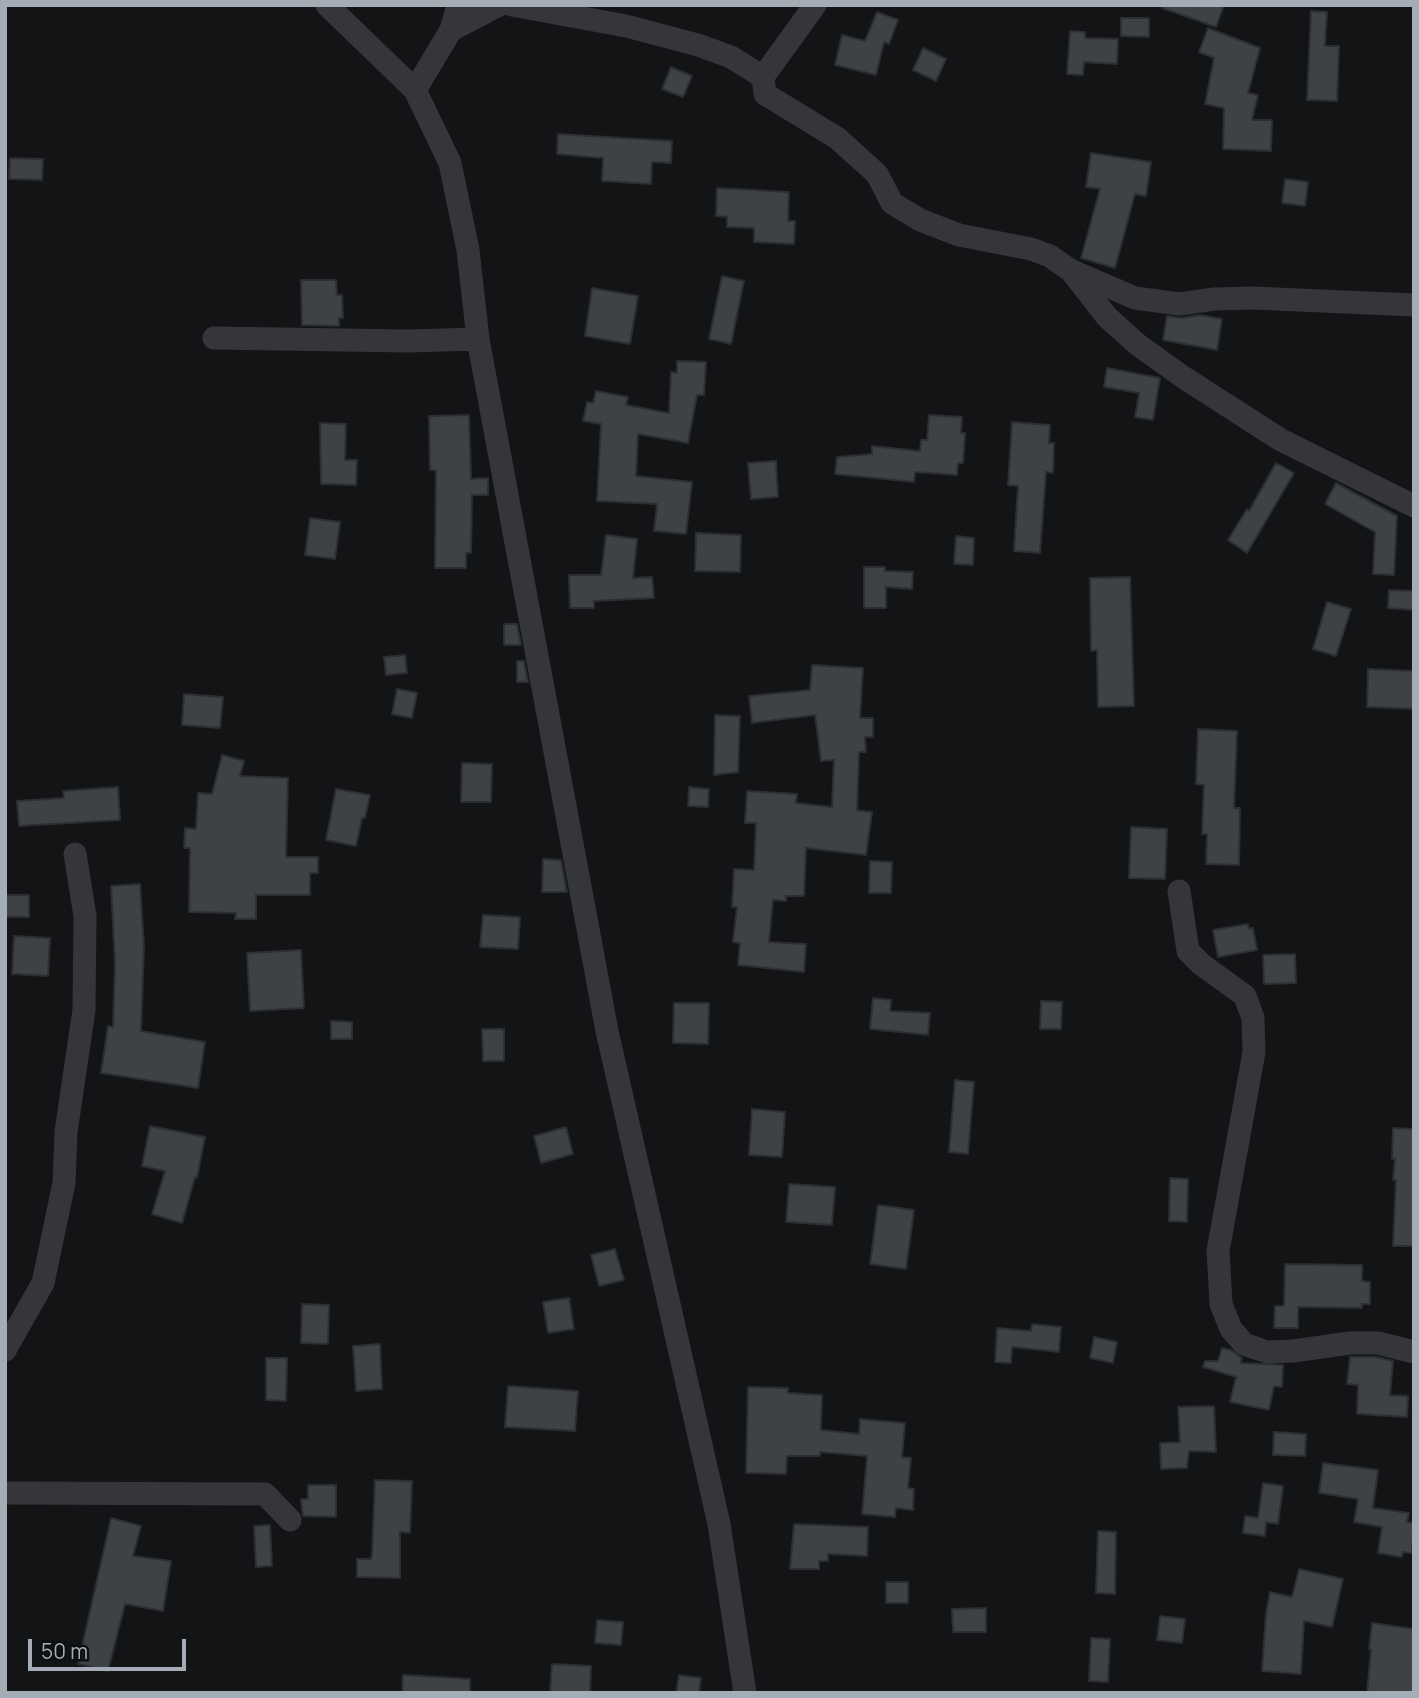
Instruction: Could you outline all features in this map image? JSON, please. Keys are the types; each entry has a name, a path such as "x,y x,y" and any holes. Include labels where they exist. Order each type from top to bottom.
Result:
{"street":[{"path":"327,5 415,90 450,163 468,250 478,339 607,1031 719,1524 745,1693"},
{"path":"415,90 451,30 458,5"},
{"path":"451,30 499,5"},
{"path":"512,5 626,26 698,44 731,57 763,77"},
{"path":"815,5 763,77 765,94 837,138 877,174 892,203 920,220 959,235 1031,249 1050,256 1070,270 1135,298 1180,304 1213,299 1253,298 1414,304"},
{"path":"1070,270 1107,317 1183,377 1281,440 1414,506"},
{"path":"214,338 408,341 478,339"},
{"path":"5,1350 43,1283 64,1183 66,1132 84,1010 85,915 75,854"},
{"path":"1179,891 1188,951 1201,964 1245,996 1254,1018 1254,1052 1217,1251 1221,1304 1231,1329 1244,1343 1267,1352 1350,1343 1378,1343 1414,1352"},
{"path":"5,1493 265,1494 290,1520"}],"building":[{"path":"1162,5 1224,5 1216,27 1162,8"},
{"path":"1311,11 1327,12 1325,46 1339,46 1337,101 1307,100"},
{"path":"877,12 898,20 889,44 884,42 876,75 835,65 842,35 865,41"},
{"path":"1121,18 1149,18 1149,37 1121,36"},
{"path":"1208,28 1260,48 1248,93 1258,95 1252,120 1272,120 1271,151 1223,149 1224,108 1205,104 1214,58 1199,52"},
{"path":"1070,31 1085,32 1085,38 1118,39 1117,64 1084,62 1083,75 1067,74"},
{"path":"923,48 946,59 936,81 913,70"},
{"path":"671,67 692,76 683,97 662,89"},
{"path":"558,134 672,141 671,163 652,162 651,184 602,181 603,158 557,154"},
{"path":"1091,153 1151,162 1146,196 1135,194 1115,268 1081,258 1100,189 1086,187"},
{"path":"10,158 43,159 42,180 9,179"},
{"path":"1285,179 1308,182 1305,206 1282,203"},
{"path":"717,188 789,192 788,221 795,221 794,244 754,242 754,228 727,227 727,217 716,216"},
{"path":"722,276 744,281 731,344 709,339"},
{"path":"301,280 336,280 337,295 342,295 343,318 339,318 339,326 302,325"},
{"path":"592,288 638,296 630,344 585,336"},
{"path":"1200,315 1222,319 1217,350 1163,340 1167,316 1182,318"},
{"path":"677,361 706,362 704,395 697,395 688,443 638,434 636,476 692,482 686,534 654,531 657,504 597,501 601,424 583,421 587,402 593,403 596,391 628,397 626,405 669,413 671,372 677,373"},
{"path":"1107,368 1160,378 1153,420 1135,417 1139,393 1104,387"},
{"path":"469,415 471,479 488,478 488,495 472,495 471,553 466,553 466,568 435,568 436,470 430,470 429,416"},
{"path":"929,415 962,417 961,433 965,433 963,463 958,463 957,475 915,472 914,482 835,474 837,457 872,454 872,446 920,451 921,440 927,440"},
{"path":"1012,422 1050,425 1049,443 1054,443 1053,473 1046,472 1040,553 1014,551 1018,486 1008,485"},
{"path":"320,423 346,424 345,460 357,460 356,485 321,484"},
{"path":"776,461 778,497 751,499 748,463"},
{"path":"1276,463 1294,473 1247,553 1228,540 1247,509 1249,511"},
{"path":"1336,483 1397,516 1394,575 1373,574 1375,532 1325,504"},
{"path":"310,518 340,522 335,559 305,555"},
{"path":"696,533 741,535 740,572 695,571"},
{"path":"606,535 637,539 633,578 652,577 654,598 594,601 594,608 570,608 569,575 601,575"},
{"path":"956,536 974,538 973,565 954,564"},
{"path":"864,567 885,567 885,571 913,572 912,589 886,587 886,608 864,608"},
{"path":"1130,577 1134,706 1098,707 1097,650 1091,651 1090,578"},
{"path":"1389,590 1414,591 1414,610 1388,608"},
{"path":"1327,602 1351,609 1336,656 1313,649"},
{"path":"504,624 517,624 521,645 504,645"},
{"path":"405,655 407,673 386,675 384,657"},
{"path":"517,661 524,661 528,682 517,682"},
{"path":"812,665 863,668 860,718 873,718 873,737 865,737 866,752 859,752 857,810 872,812 866,855 806,848 804,896 786,896 786,901 773,900 769,942 806,944 804,972 738,965 740,943 733,942 737,907 732,907 734,869 754,870 756,823 745,823 747,791 797,794 796,803 832,807 834,760 821,761 815,715 752,723 749,696 810,690"},
{"path":"1368,669 1414,671 1414,709 1367,707"},
{"path":"397,689 417,693 412,718 392,714"},
{"path":"184,694 223,697 220,728 182,725"},
{"path":"715,715 740,716 738,772 714,775"},
{"path":"1198,729 1237,731 1234,808 1240,808 1239,865 1206,864 1207,834 1202,834 1204,785 1196,784"},
{"path":"222,755 244,761 240,776 288,778 286,857 318,857 318,873 310,873 310,895 256,895 256,919 235,919 236,913 189,912 190,848 184,848 185,828 196,829 198,793 212,794"},
{"path":"462,763 492,764 491,802 461,802"},
{"path":"118,787 120,820 19,826 17,801 64,798 63,791"},
{"path":"689,787 709,789 708,807 688,806"},
{"path":"336,789 370,795 356,846 326,840"},
{"path":"1131,827 1167,829 1165,879 1129,878"},
{"path":"543,859 561,860 567,892 542,892"},
{"path":"870,861 892,862 891,893 869,893"},
{"path":"140,884 144,946 141,1031 205,1042 198,1088 101,1073 108,1026 113,1027 115,963 111,886"},
{"path":"5,895 29,895 29,917 5,917"},
{"path":"483,915 520,917 518,949 480,947"},
{"path":"1248,924 1249,929 1253,928 1257,950 1218,957 1213,930"},
{"path":"14,936 50,938 48,976 12,974"},
{"path":"301,950 304,1008 250,1011 247,953"},
{"path":"1295,954 1296,983 1264,984 1263,955"},
{"path":"873,998 891,1000 890,1011 930,1013 928,1035 870,1029"},
{"path":"1041,1001 1062,1002 1061,1029 1040,1029"},
{"path":"674,1003 709,1003 708,1044 673,1043"},
{"path":"331,1021 352,1022 352,1039 331,1039"},
{"path":"482,1029 504,1029 504,1061 483,1061"},
{"path":"955,1080 974,1082 968,1154 949,1152"},
{"path":"752,1109 785,1112 782,1157 749,1155"},
{"path":"150,1126 205,1137 197,1178 195,1177 182,1223 152,1214 165,1171 142,1166"},
{"path":"566,1127 573,1154 541,1163 534,1136"},
{"path":"1393,1128 1414,1129 1414,1246 1393,1246 1396,1180 1393,1180"},
{"path":"1170,1178 1188,1179 1187,1222 1169,1221"},
{"path":"789,1184 835,1187 832,1225 786,1222"},
{"path":"878,1205 914,1210 906,1269 870,1264"},
{"path":"615,1249 624,1280 599,1286 591,1255"},
{"path":"1285,1264 1362,1265 1362,1281 1370,1282 1370,1304 1362,1304 1362,1308 1298,1307 1298,1328 1274,1328 1275,1306 1284,1306"},
{"path":"569,1298 574,1329 548,1333 543,1302"},
{"path":"302,1304 329,1305 328,1344 301,1343"},
{"path":"1032,1324 1061,1327 1059,1352 1012,1347 1011,1363 995,1362 997,1328 1031,1331"},
{"path":"1094,1337 1117,1342 1113,1363 1090,1358"},
{"path":"380,1344 382,1389 356,1391 353,1346"},
{"path":"1222,1348 1231,1350 1242,1358 1241,1363 1283,1365 1282,1387 1274,1386 1269,1410 1230,1402 1236,1377 1203,1367 1205,1361 1218,1361"},
{"path":"1350,1357 1376,1357 1393,1361 1390,1395 1408,1396 1407,1417 1357,1414 1358,1385 1347,1384"},
{"path":"266,1358 287,1358 286,1401 266,1400"},
{"path":"508,1386 578,1391 575,1431 505,1427"},
{"path":"748,1387 788,1388 788,1393 822,1395 821,1430 859,1434 860,1419 905,1423 902,1457 911,1458 908,1488 914,1489 913,1510 896,1508 895,1517 862,1514 867,1456 820,1452 820,1456 787,1456 786,1474 746,1473"},
{"path":"1214,1406 1216,1452 1189,1451 1187,1468 1161,1469 1160,1443 1180,1442 1178,1407"},
{"path":"1274,1432 1306,1434 1305,1456 1273,1455"},
{"path":"1323,1463 1378,1470 1373,1508 1409,1513 1407,1522 1414,1523 1412,1553 1403,1552 1402,1557 1378,1553 1382,1527 1354,1522 1358,1499 1319,1493"},
{"path":"375,1480 412,1481 410,1533 400,1532 400,1578 357,1577 357,1559 371,1559 372,1555"},
{"path":"1263,1483 1283,1486 1278,1524 1266,1522 1265,1536 1243,1533 1245,1516 1258,1518"},
{"path":"308,1485 336,1485 336,1517 303,1516 301,1499 308,1499"},
{"path":"111,1518 141,1526 133,1556 171,1561 163,1611 125,1604 108,1671 78,1664"},
{"path":"794,1524 868,1527 867,1556 828,1554 828,1561 819,1561 819,1569 790,1569"},
{"path":"270,1525 272,1566 256,1567 254,1526"},
{"path":"1098,1531 1116,1532 1115,1594 1096,1593"},
{"path":"1299,1569 1343,1579 1332,1627 1304,1621 1301,1674 1262,1671 1270,1592 1292,1597"},
{"path":"886,1582 908,1582 908,1603 886,1603"},
{"path":"986,1608 986,1632 953,1632 952,1609"},
{"path":"1160,1616 1185,1619 1182,1643 1157,1640"},
{"path":"597,1620 623,1622 621,1645 595,1643"},
{"path":"1372,1623 1414,1629 1414,1693 1367,1693"},
{"path":"1091,1638 1110,1639 1108,1682 1089,1681"},
{"path":"552,1664 591,1666 590,1693 550,1693"},
{"path":"403,1675 470,1679 470,1693 402,1693"},
{"path":"679,1675 701,1678 699,1693 676,1693"}]}
